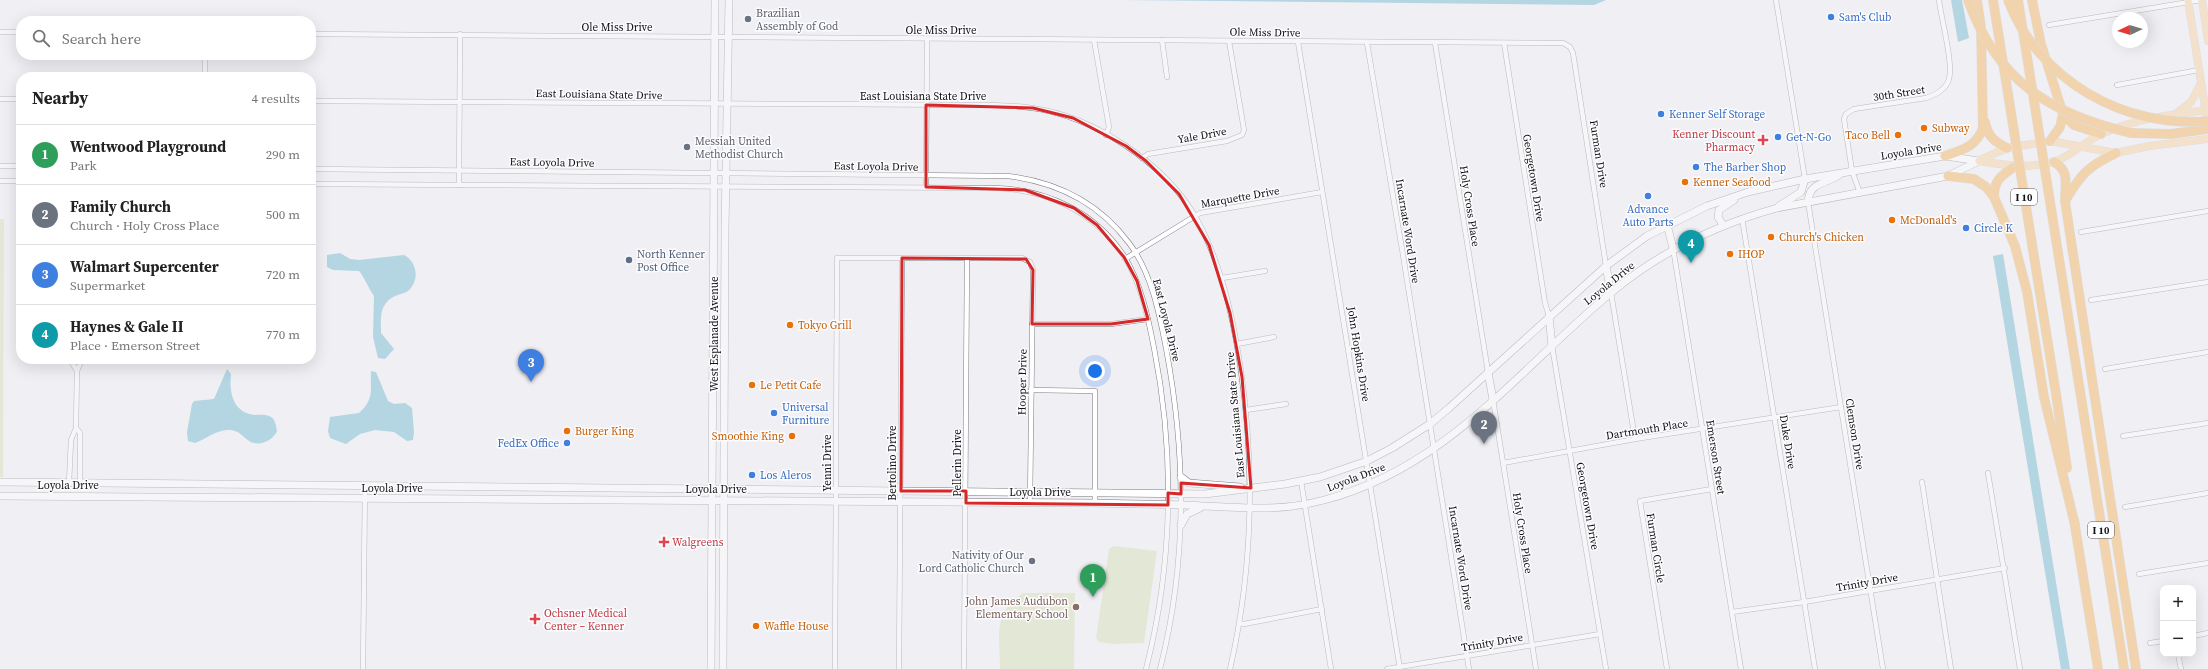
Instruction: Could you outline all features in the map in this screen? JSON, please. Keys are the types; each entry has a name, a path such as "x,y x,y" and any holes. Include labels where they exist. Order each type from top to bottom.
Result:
{"highway":[{"path":"1968,0 1991,47 2013,75 2028,89 2066,113 2094,125 2131,133 2171,134 2208,128"},
{"path":"1977,0 1981,27 1984,119 1986,130 1994,142 2007,148"},
{"name":"I 10","path":"1993,0 2098,669"},
{"path":"2008,0 2017,19 2035,47 2061,74 2079,88 2117,108 2150,119 2192,123 2208,121"},
{"name":"I 10","path":"2018,0 2124,669"},
{"path":"2032,0 2041,44 2063,114 2074,125 2101,134"},
{"path":"2050,141 2060,127 2063,114"},
{"path":"1945,156 1968,148 1974,144 1980,134 1984,119"},
{"path":"2065,200 2085,171 2095,163 2116,153"},
{"path":"2054,162 2066,172 2065,200 2136,669"},
{"path":"1994,197 1994,188 1998,178 2014,167"},
{"path":"1948,176 1980,182 1994,197 2015,246 2027,292 2042,390 2075,525"}],"main road":[{"name":"West Esplanade Avenue","path":"711,669 712,291 715,0"},
{"name":"West Esplanade Avenue","path":"723,669 723,489 728,0"},
{"path":"2201,0 2208,41"},
{"path":"2188,1 2201,83 2207,110 2208,128"},
{"path":"2176,113 2191,102 2201,83"},
{"name":"Loyola Drive","path":"0,482 1217,494 1250,488 1301,482 1341,471 1367,461 1392,448 1430,424 1606,266 1667,225 1707,206 1748,192 1805,178 1945,156 2014,167 2054,162 2101,134 2124,126 2176,113 2207,110"},
{"name":"Loyola Drive","path":"0,496 1095,503 1207,506 1250,510 1306,505 1371,485 1416,462 1434,450 1493,400 1611,293 1673,248 1723,225 1777,208 1948,176 2007,148 2050,141 2116,153 2149,146 2208,139"},
{"path":"1808,202 1809,195 1815,185 1834,179 1843,173"},
{"path":"1777,208 1801,192 1805,178"},
{"path":"1723,225 1718,218 1719,210 1723,206 1748,192"},
{"path":"1667,225 1673,248"},
{"path":"713,230 725,229"},
{"path":"1606,266 1611,293"},
{"path":"712,291 725,291"},
{"path":"1549,316 1552,346"},
{"path":"712,349 725,349"},
{"path":"1488,372 1493,400"},
{"path":"712,407 724,406"},
{"path":"1181,477 1189,483 1221,484 1250,488"},
{"path":"28,482 28,496"},
{"path":"135,484 135,497"},
{"path":"173,484 173,497"},
{"path":"275,485 275,498"},
{"path":"466,486 466,500"},
{"path":"748,489 748,500"},
{"path":"1181,525 1190,511 1207,506"}],"street":[{"path":"1776,0 1805,178"},
{"name":"30th Street","path":"1860,193 1852,171 1844,119 1848,111 1926,98 1941,91 1948,82 1950,72 1939,0"},
{"path":"2049,25 2201,0"},
{"path":"0,32 16,32"},
{"name":"Ole Miss Drive","path":"316,34 715,36 1367,43 1563,43 1570,46"},
{"path":"459,185 460,34"},
{"path":"926,187 927,39"},
{"path":"1094,40 1109,127 1106,134"},
{"path":"1162,40 1167,77"},
{"name":"Yale Drive","path":"1142,158 1148,154 1227,141 1242,134 1244,130 1229,41"},
{"name":"John Hopkins Drive","path":"1298,42 1400,668"},
{"name":"Incarnate Word Drive","path":"1367,43 1469,669"},
{"name":"Holy Cross Place","path":"1435,43 1488,372"},
{"name":"Georgetown Drive","path":"1504,43 1549,316"},
{"name":"Furman Drive","path":"1570,46 1573,53 1606,266"},
{"path":"205,60 205,72"},
{"path":"2116,85 2199,70"},
{"path":"0,99 16,99"},
{"name":"East Louisiana State Drive","path":"316,101 460,101 726,105 994,105 1033,108 1073,118 1106,134 1142,158 1179,194 1194,216 1209,246 1222,278 1237,344 1246,410 1250,488 1247,565 1239,623 1230,669"},
{"path":"0,166 16,166"},
{"name":"East Loyola Drive","path":"316,169 1008,176 1052,185 1095,208 1119,230 1136,252 1148,278 1164,338 1176,412 1181,477 1181,525 1173,602 1160,669"},
{"path":"0,181 16,181"},
{"name":"East Loyola Drive","path":"316,184 1013,188 1048,196 1074,208 1097,225 1125,259 1137,281 1148,319 1165,415 1168,505 1163,577 1156,626 1146,669"},
{"name":"Marquette Drive","path":"1125,259 1200,213 1322,192"},
{"name":"Clemson Drive","path":"1808,202 1884,669"},
{"path":"2080,232 2208,211"},
{"name":"Duke Drive","path":"1742,218 1815,669"},
{"name":"Emerson Street","path":"1673,248 1741,669"},
{"name":"Yenni Drive","path":"835,669 837,258 902,258"},
{"path":"902,258 968,258"},
{"name":"Bertolino Drive","path":"899,669 902,258"},
{"name":"Hooper Drive","path":"968,258 1022,258 1030,262 1033,270 1030,390 1030,503"},
{"name":"Pellerin Drive","path":"964,669 968,258"},
{"path":"1222,278 1264,271"},
{"path":"2091,300 2208,282"},
{"path":"1611,293 1635,439"},
{"path":"1032,324 1111,324 1148,319"},
{"path":"1237,344 1274,337"},
{"name":"Georgetown Drive","path":"1552,346 1606,669"},
{"path":"2105,369 2208,352"},
{"path":"73,364 77,371"},
{"path":"70,483 71,440 76,428 77,371 80,364"},
{"path":"1030,390 1095,391 1095,503"},
{"name":"Holy Cross Place","path":"1493,400 1536,669"},
{"path":"1246,410 1286,404"},
{"name":"Dartmouth Place","path":"1503,462 1635,439 1841,407"},
{"path":"2123,436 2208,422"},
{"path":"76,428 80,433 80,483"},
{"path":"1988,473 2005,568 2020,669"},
{"path":"1301,482 1306,505 1331,669"},
{"path":"1922,482 1952,669"},
{"path":"363,669 365,485"},
{"name":"Furman Circle","path":"1667,669 1640,501 1712,489"},
{"path":"2125,507 2208,493"},
{"path":"2140,574 2208,563"},
{"name":"Trinity Drive","path":"1732,612 1804,602 2005,568"},
{"path":"1239,623 1244,624 1322,610"},
{"name":"Trinity Drive","path":"1387,669 1600,634"},
{"path":"2196,636 2208,634"},
{"path":"2150,643 2160,641"},
{"path":"2178,657 2180,669"}],"highlighted area":[{"path":"926,105 1033,108 1073,118 1126,146 1146,161 1179,194 1209,245 1230,313 1242,377 1251,488 1181,483 1181,494 1168,493 1168,505 966,503 966,491 901,491 902,258 1026,259 1033,270 1032,324 1111,324 1148,319 1137,281 1124,257 1097,225 1074,208 1025,190 926,187"}],"green space":[{"path":"0,219 4,219 3,477 0,477"},
{"path":"1113,546 1157,551 1144,643 1113,644 1099,642 1096,638 1109,549"},
{"path":"1023,593 1075,593 1074,669 1000,669 999,636 1002,617 1006,609 1013,601"}],"water":[{"path":"1124,0 1606,0 1594,5"},
{"path":"1951,0 1962,0 1969,38 1958,42"},
{"path":"340,253 350,259 359,260 404,255 414,265 416,275 413,285 404,293 390,299 382,311 381,333 394,349 385,359 378,358 373,337 374,296 359,271 333,270 327,267 327,255"},
{"path":"2003,254 2070,669 2061,669 1993,256"},
{"path":"227,369 231,374 232,395 237,406 248,413 255,415 267,415 273,419 277,431 276,434 268,441 261,443 250,442 236,431 227,430 214,433 195,443 188,441 187,432 192,404 194,401 214,399"},
{"path":"371,371 376,372 388,401 394,404 405,403 412,408 414,432 413,440 407,441 394,432 375,430 360,434 346,444 330,438 328,431 330,417 359,413 364,408 371,394"}],"place":[{"name":"Sam's Club","path":"1831,17"},
{"name":"Brazilian Assembly of God","path":"748,19"},
{"name":"Kenner Self Storage","path":"1661,114"},
{"name":"Subway","path":"1924,128"},
{"name":"Taco Bell","path":"1898,135"},
{"name":"Get-N-Go","path":"1778,137"},
{"name":"Kenner Discount Pharmacy","path":"1763,140"},
{"name":"Messiah United Methodist Church","path":"687,147"},
{"name":"The Barber Shop","path":"1696,167"},
{"name":"Kenner Seafood","path":"1685,182"},
{"name":"Advance Auto Parts","path":"1648,196"},
{"name":"McDonald's","path":"1892,220"},
{"name":"Circle K","path":"1966,228"},
{"name":"Church's Chicken","path":"1771,237"},
{"name":"IHOP","path":"1730,254"},
{"name":"North Kenner Post Office","path":"629,260"},
{"name":"Haynes & Gale II","path":"1691,263"},
{"name":"Tokyo Grill","path":"790,325"},
{"name":"Walmart Supercenter","path":"531,382"},
{"name":"Le Petit Cafe","path":"752,385"},
{"name":"Universal Furniture","path":"774,413"},
{"name":"Burger King","path":"567,431"},
{"name":"Smoothie King","path":"792,436"},
{"name":"FedEx Office","path":"567,443"},
{"name":"Family Church","path":"1484,444"},
{"name":"Los Aleros","path":"752,475"},
{"name":"Walgreens","path":"664,542"},
{"name":"Nativity of Our Lord Catholic Church","path":"1032,561"},
{"name":"Wentwood Playground","path":"1093,597"},
{"name":"John James Audubon Elementary School","path":"1076,607"},
{"name":"Ochsner Medical Center – Kenner","path":"535,619"},
{"name":"Waffle House","path":"756,626"}]}
